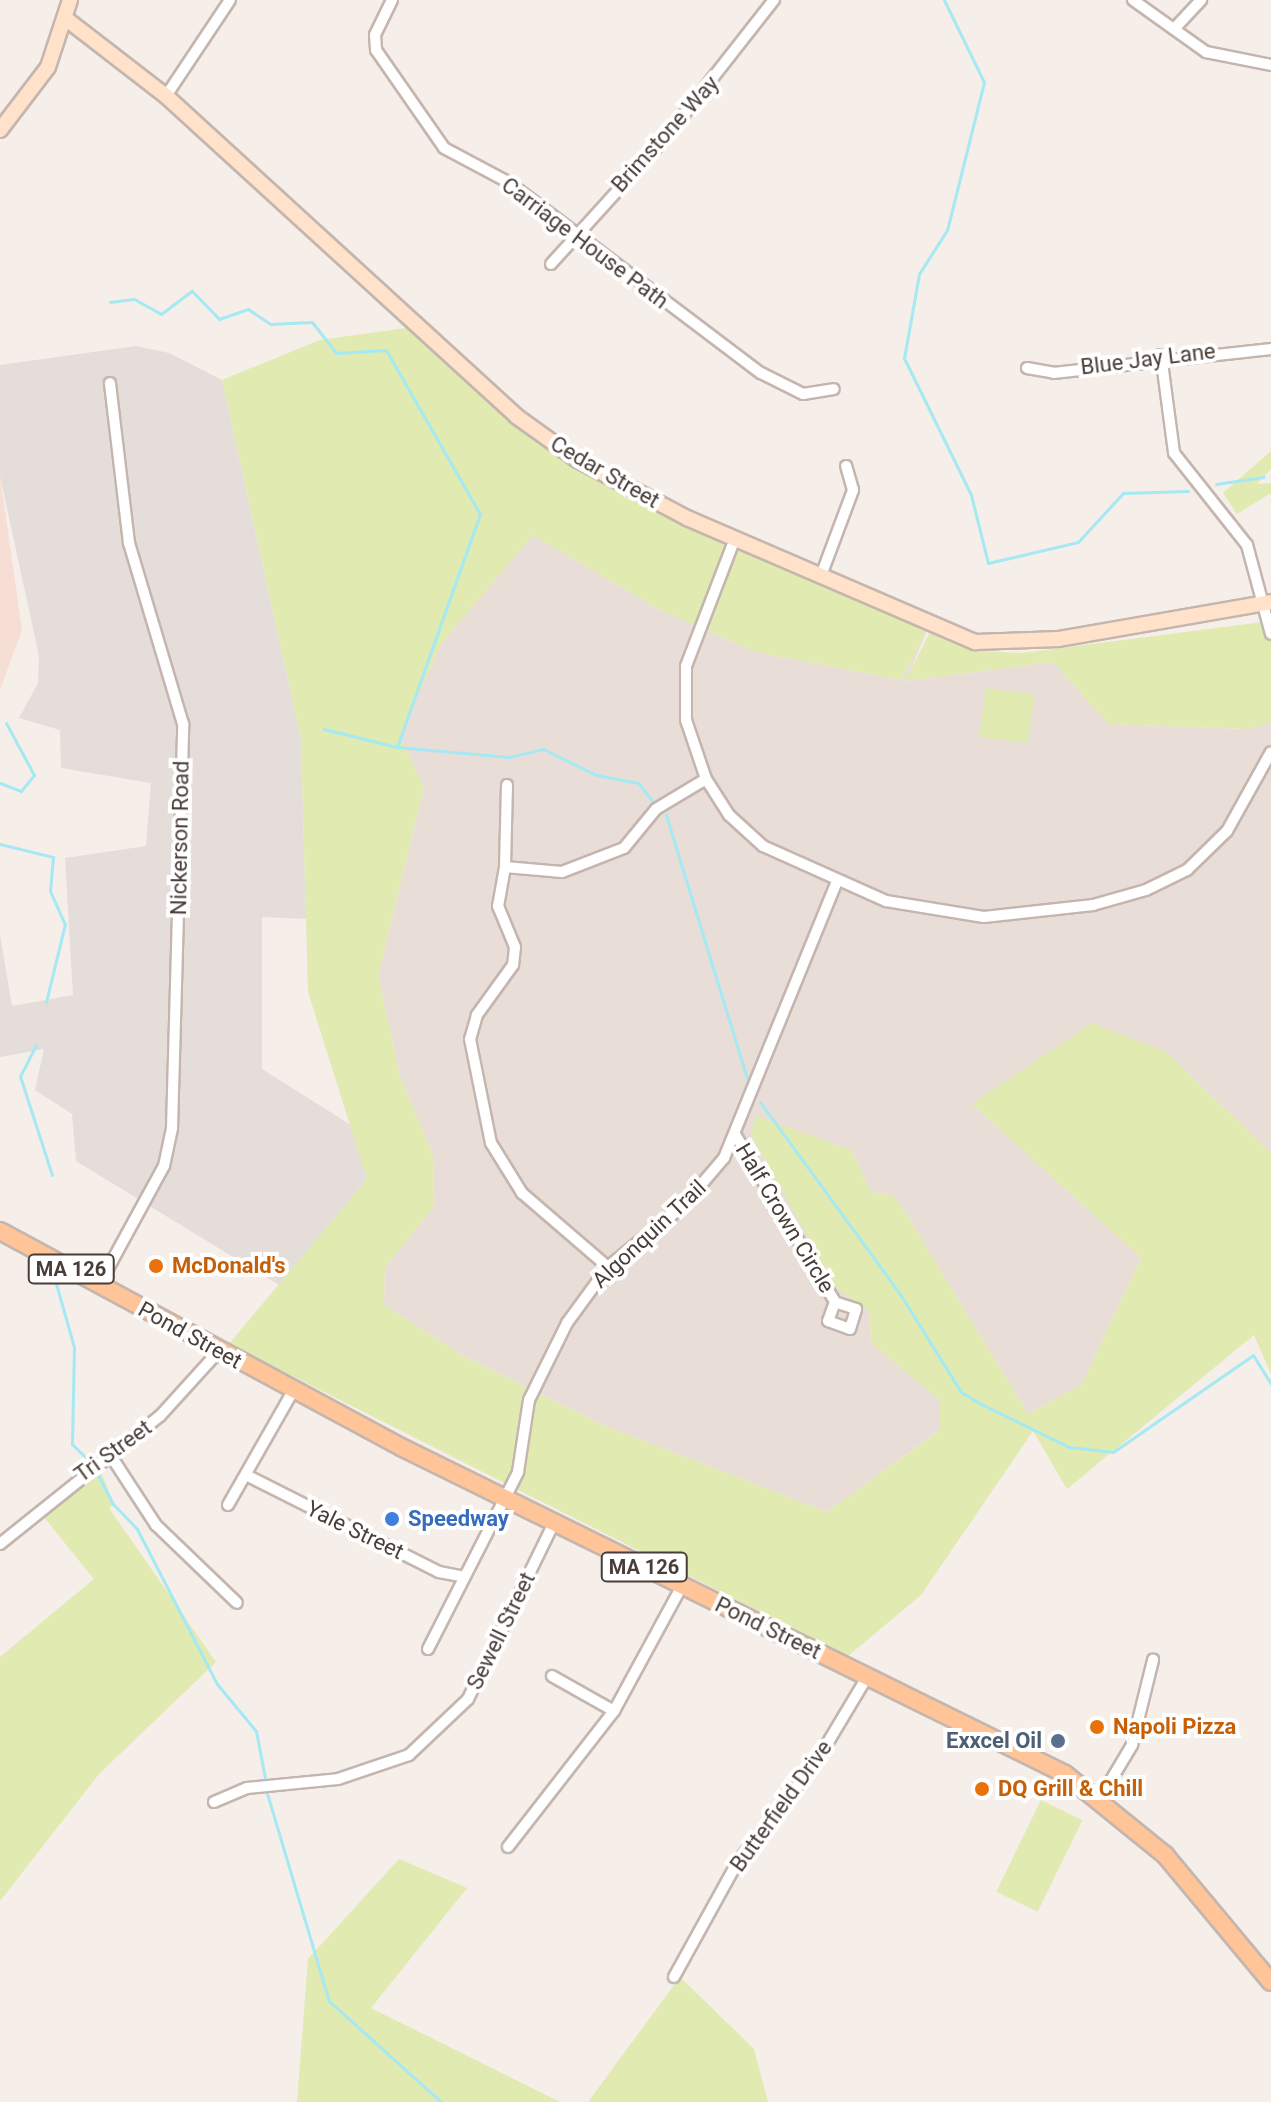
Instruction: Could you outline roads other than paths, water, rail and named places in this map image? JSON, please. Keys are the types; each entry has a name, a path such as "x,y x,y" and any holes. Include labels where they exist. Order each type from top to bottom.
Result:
{"main road":[{"name":"Pond Street","path":"0,1231 293,1391 1101,1797 1165,1855 1271,1982"}],"street":[{"path":"0,130 37,86 70,0"},
{"path":"166,96 230,0"},
{"name":"Carriage House Path","path":"392,0 375,35 387,75 444,148 508,182 574,237 761,373 803,394 834,389"},
{"name":"Brimstone Way","path":"551,264 668,135 774,0"},
{"path":"1133,0 1206,52 1271,65"},
{"path":"1174,29 1201,0"},
{"name":"Cedar Street","path":"65,18 166,96 516,416 576,459 734,541 822,573 988,643 1059,639 1268,602"},
{"name":"Blue Jay Lane","path":"1027,368 1054,373 1161,355 1271,349"},
{"path":"1161,355 1174,453 1247,545 1268,602 1271,634"},
{"name":"Nickerson Road","path":"99,1285 164,1166 172,1128 183,724 129,543 110,383"},
{"path":"822,573 853,490 846,466"},
{"path":"734,541 686,666 686,720 706,779 729,815 763,846 837,881 952,917 1110,902 1170,880 1212,848 1241,814 1271,752"},
{"path":"505,867 562,872 608,858 656,809 706,779"},
{"path":"507,785 505,867 498,906 515,947 513,965 477,1015 470,1039 491,1143 522,1193 608,1267"},
{"name":"Algonquin Trail","path":"428,1649 506,1499 523,1454 529,1400 567,1323 608,1267 702,1188 735,1134 837,881"},
{"name":"Half Crown Circle","path":"735,1134 835,1302"},
{"name":"Tri Street","path":"0,1544 92,1465 183,1396 219,1351"},
{"path":"228,1505 293,1391"},
{"path":"109,1453 156,1525 237,1603"},
{"name":"Yale Street","path":"246,1475 439,1572 465,1577"},
{"name":"Sewell Street","path":"214,1802 247,1788 338,1779 409,1755 478,1681 554,1523"},
{"path":"508,1847 614,1711 682,1586"},
{"path":"1101,1797 1132,1745 1153,1660"},
{"path":"552,1676 614,1711"},
{"name":"Butterfield Drive","path":"674,1977 743,1855 815,1764 867,1677"}],"waterway":[{"path":"944,0 984,82 947,230 919,274 904,358 971,495 988,563 1078,542 1123,493 1188,491"},
{"path":"110,302 134,299 161,314 192,291 219,319 248,309 270,324 312,322 336,353 386,350 480,514 397,747"},
{"path":"1216,484 1263,477"},
{"path":"0,783 21,791 34,775 6,723"},
{"path":"324,729 397,747 509,757 543,749 596,775 638,783 652,800"},
{"path":"666,815 747,1079"},
{"path":"0,844 53,857 50,891 65,924 46,1002"},
{"path":"36,1045 20,1076 52,1175"},
{"path":"760,1102 900,1294 961,1392 983,1405 1069,1447 1113,1452 1253,1355 1271,1384"},
{"path":"55,1280 74,1347 72,1444 92,1464"},
{"path":"96,1471 113,1504 137,1529 217,1684 256,1731 265,1778"},
{"path":"266,1790 329,2001 441,2102"}],"place":[{"name":"McDonald's","path":"156,1266"},
{"name":"Speedway","path":"392,1519"},
{"name":"Napoli Pizza","path":"1097,1727"},
{"name":"Exxcel Oil","path":"1058,1741"},
{"name":"DQ Grill & Chill","path":"982,1789"}]}
